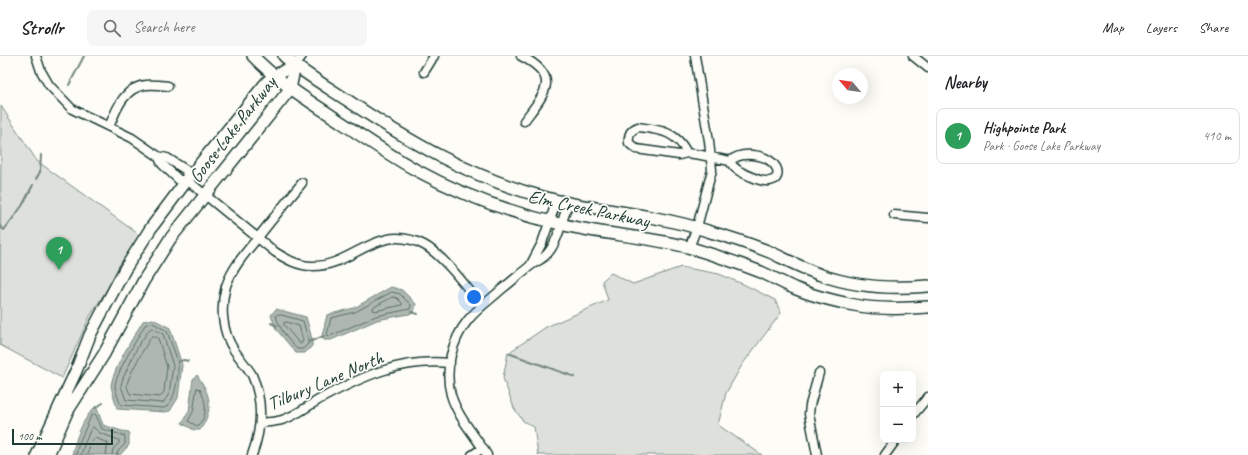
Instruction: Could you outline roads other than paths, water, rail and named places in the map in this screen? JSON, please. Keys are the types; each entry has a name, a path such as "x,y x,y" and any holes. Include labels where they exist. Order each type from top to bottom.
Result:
{"street":[{"path":"36,56 41,71 49,85 77,112 132,138 158,156 162,164 179,180 187,180 257,238 287,260 298,264 311,266 336,263 367,245 379,241 391,238 414,241 424,245 438,255 482,306"},
{"name":"Elm Creek Parkway","path":"252,56 290,89 386,152 416,170 485,201 555,223 690,248 728,260 763,273 796,289 831,300 880,308 905,309 928,307"},
{"name":"Elm Creek Parkway","path":"284,56 298,60 381,122 442,158 476,174 508,186 562,202 648,216 697,227 732,238 822,275 852,283 879,286 928,286"},
{"path":"424,72 434,56"},
{"path":"521,56 540,67 544,73 546,82 544,94 524,121"},
{"path":"690,248 712,170 712,157 695,56"},
{"path":"913,56 928,68"},
{"name":"Goose Lake Parkway","path":"37,455 76,371 90,335 125,269 151,228 187,180 266,83 298,60"},
{"name":"Goose Lake Parkway","path":"48,455 67,412 104,354 144,280 170,239 290,89 298,60"},
{"path":"108,127 125,95 131,90 146,85 168,86"},
{"path":"687,153 683,144 672,135 656,129 638,127 630,132 630,143 636,149 679,155 687,153 730,161 745,154 770,159 778,171 777,177 772,182 765,182 741,172 732,166 730,161"},
{"path":"252,455 259,432 260,401 251,374 228,340 223,314 226,286 234,268 302,183"},
{"path":"472,455 485,452 465,423 451,395 449,379 453,347 468,320 482,306 531,265 542,242 555,223 562,202"},
{"path":"894,215 928,218"},
{"name":"Tilbury Lane North","path":"260,423 283,420 356,380 379,371 416,362 450,363"},
{"path":"817,455 809,414 819,373"},
{"path":"916,411 928,397"},
{"path":"885,455 894,443"}],"water":[{"path":"391,287 402,290 416,304 414,313 377,320 331,340 324,340 322,336 327,315 354,308"},
{"path":"276,309 306,317 312,339 312,346 305,353 296,353 276,329 271,315"},
{"path":"153,319 170,328 182,365 178,398 170,411 165,412 117,409 111,385 116,370 143,321"},
{"path":"197,375 208,396 209,409 200,430 194,430 182,423 189,411 193,379"},
{"path":"96,406 103,425 129,432 129,445 120,455 72,455 81,428 87,416"}],"waterway":[{"path":"69,85 84,56"},
{"path":"36,179 40,172 41,155"},
{"path":"0,226 4,230 22,206 33,185"},
{"path":"411,312 418,314"},
{"path":"271,323 277,326"},
{"path":"309,342 324,336"},
{"path":"508,353 575,377"},
{"path":"180,361 188,361"},
{"path":"95,408 103,403"}],"place":[{"name":"Highpointe Park","path":"59,270"}]}
